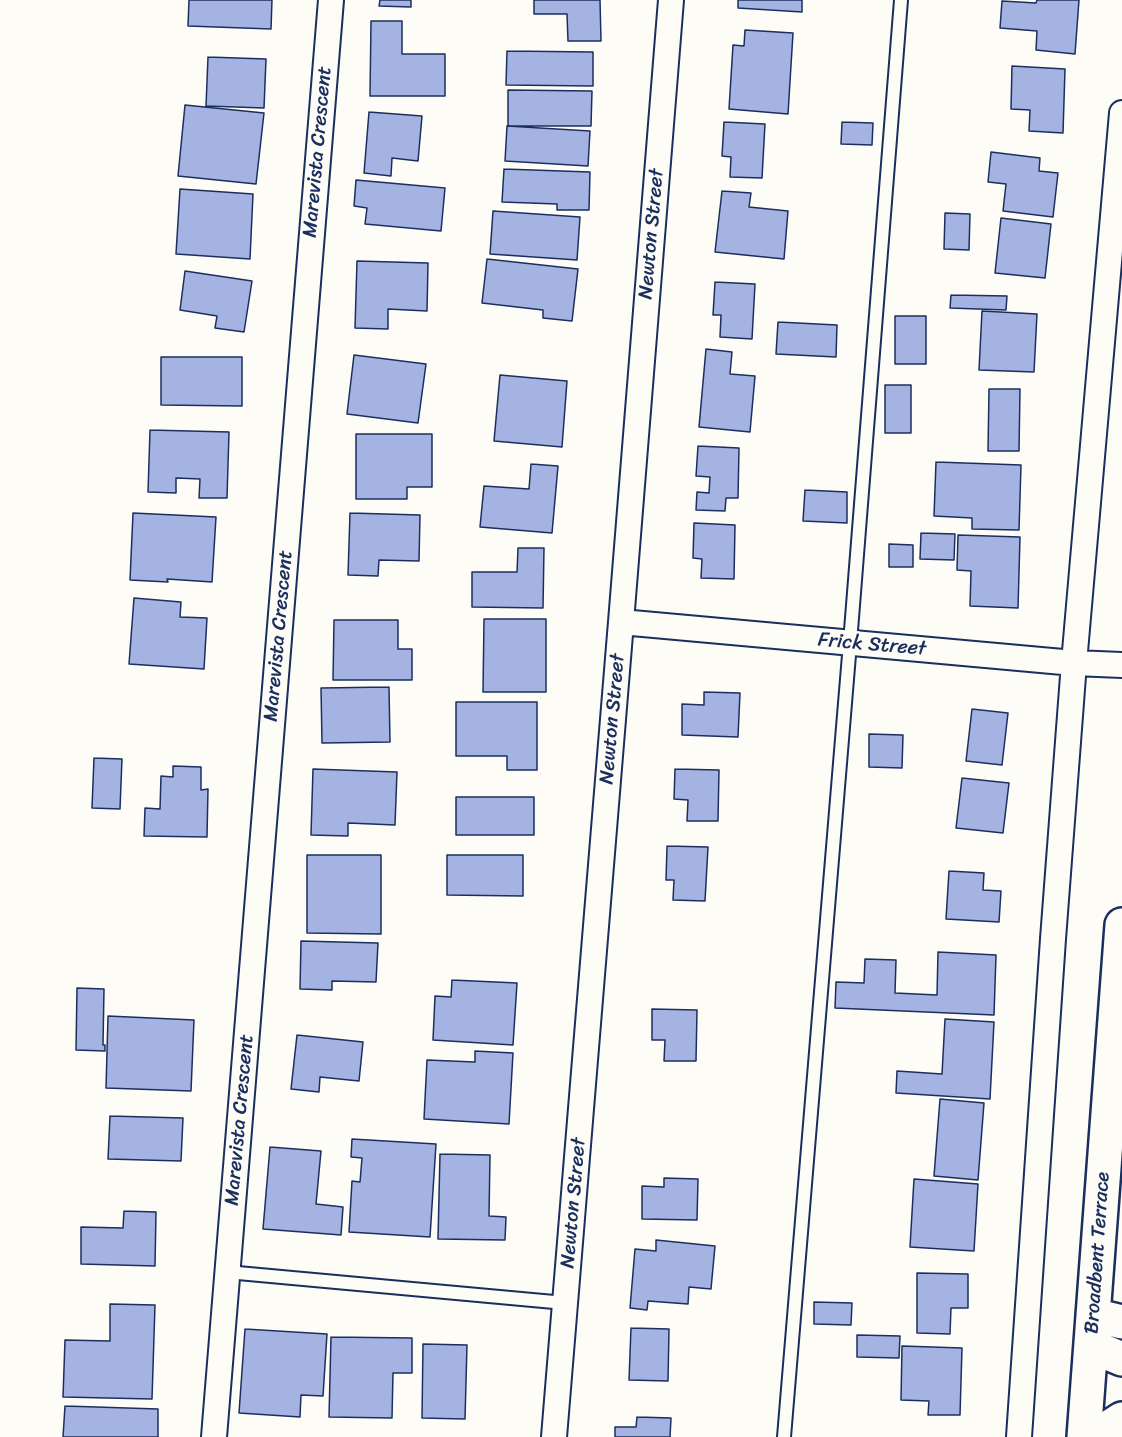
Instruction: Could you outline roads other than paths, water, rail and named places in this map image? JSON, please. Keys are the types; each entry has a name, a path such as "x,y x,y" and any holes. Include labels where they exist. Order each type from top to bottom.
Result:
{"main road":[{"name":"Broadbent Terrace","path":"1084,1437 1102,1328 1110,1097 1118,1046 1122,925"},
{"path":"1110,1097 1122,1166"},
{"path":"1102,1328 1122,1359"},
{"path":"1094,1437 1122,1419"}],"street":[{"name":"Marevista Crescent","path":"214,1437 331,0"},
{"name":"Newton Street","path":"554,1437 671,0"},
{"path":"1019,1437 1074,663 1122,113"},
{"name":"Frick Street","path":"621,622 1074,663 1122,665"}],"lane":[{"path":"784,1437 901,0"},
{"path":"227,1272 565,1304"}]}
